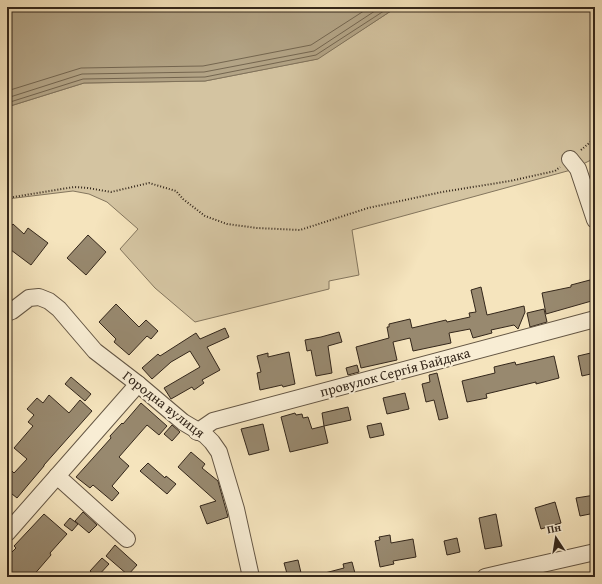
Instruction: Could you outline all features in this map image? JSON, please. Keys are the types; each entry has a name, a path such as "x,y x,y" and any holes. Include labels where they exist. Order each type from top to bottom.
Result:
{"street":[{"path":"570,159 578,169 595,220"},
{"name":"Городна вулиця","path":"7,313 29,298 40,297 49,301 59,309 95,351 138,384 183,422 197,432 205,435 212,442 219,452 236,509 251,577"},
{"name":"провулок Сергія Байдака","path":"197,432 205,425 213,421 595,319"},
{"path":"7,533 138,384"},
{"path":"57,476 127,538"},
{"path":"486,577 595,552"}],"path":[{"path":"7,198 74,187 111,192 149,184 176,191 205,216 227,224 257,228 300,230 368,208 442,192 510,181 555,170 595,138"}],"shaded area":[{"path":"397,7 595,7 595,158 571,170 352,230 359,275 329,281 329,289 195,322 155,288 120,249 138,229 107,202 89,194 73,191 7,199 7,107 84,83 205,81 317,59"}],"water":[{"path":"7,7 397,7 318,59 205,81 84,83 7,107"}],"building":[{"path":"13,224 24,234 28,228 48,243 31,265 7,247 7,231"},
{"path":"88,235 106,252 86,275 67,258"},
{"path":"590,280 595,300 546,314 542,293 571,287 571,285"},
{"path":"481,287 487,315 524,306 525,312 518,329 514,325 491,330 492,333 473,338 470,329 449,333 451,343 413,351 410,338 393,342 397,360 361,368 356,347 389,338 387,327 389,327 389,324 410,319 412,328 446,320 447,322 470,317 469,313 476,312 471,290"},
{"path":"116,304 139,327 146,320 158,331 151,339 147,336 129,355 114,342 116,339 99,322"},
{"path":"544,309 547,322 530,327 527,313"},
{"path":"225,328 229,337 207,347 220,370 202,380 204,383 194,390 192,387 171,399 164,388 200,367 190,351 171,362 152,379 142,368 158,354 160,356 196,333 200,339"},
{"path":"339,332 342,342 328,346 332,373 316,376 311,350 307,351 305,340"},
{"path":"289,352 295,384 283,387 282,385 260,390 257,373 261,372 257,356 268,353 268,357"},
{"path":"595,352 595,373 582,376 578,356"},
{"path":"554,356 559,378 486,394 487,398 467,402 462,381 495,373 494,367 515,362 516,365"},
{"path":"357,365 359,372 348,375 346,368"},
{"path":"437,373 448,418 439,420 434,400 426,402 422,384 430,382 429,375"},
{"path":"71,377 91,394 85,401 65,384"},
{"path":"405,393 409,409 387,414 383,398"},
{"path":"49,395 69,413 80,400 92,411 17,498 7,490 7,477 12,471 14,473 27,459 14,448 33,426 28,422 34,415 27,409 37,398 43,403"},
{"path":"141,403 167,426 159,435 147,425 119,457 129,466 112,486 119,493 112,501 93,485 90,488 76,477 111,438 110,436 122,423 123,424"},
{"path":"348,407 351,420 324,426 322,413"},
{"path":"295,413 296,415 302,414 303,418 308,417 312,429 324,426 328,443 290,452 281,417"},
{"path":"381,423 384,435 370,438 367,426"},
{"path":"263,424 269,450 249,455 241,429"},
{"path":"172,425 180,432 172,441 164,434"},
{"path":"191,452 205,464 202,468 218,481 228,517 207,524 200,506 216,501 178,467"},
{"path":"148,463 165,478 166,476 176,484 167,494 140,471"},
{"path":"595,495 595,513 580,516 576,498"},
{"path":"555,502 561,523 541,529 535,508"},
{"path":"83,512 97,525 89,533 75,521"},
{"path":"44,514 67,534 32,577 11,577 7,574 7,557 16,548 14,546"},
{"path":"496,514 502,546 485,549 479,518"},
{"path":"70,518 78,524 72,531 64,525"},
{"path":"390,535 391,543 413,539 416,557 393,561 394,564 380,567 375,541 380,540 379,537"},
{"path":"457,538 460,552 447,555 444,541"},
{"path":"115,545 137,565 128,575 106,556"},
{"path":"102,558 109,564 97,577 90,571"},
{"path":"298,560 302,577 288,577 284,563"},
{"path":"352,562 356,577 321,577 321,574 344,568 343,564"}]}
